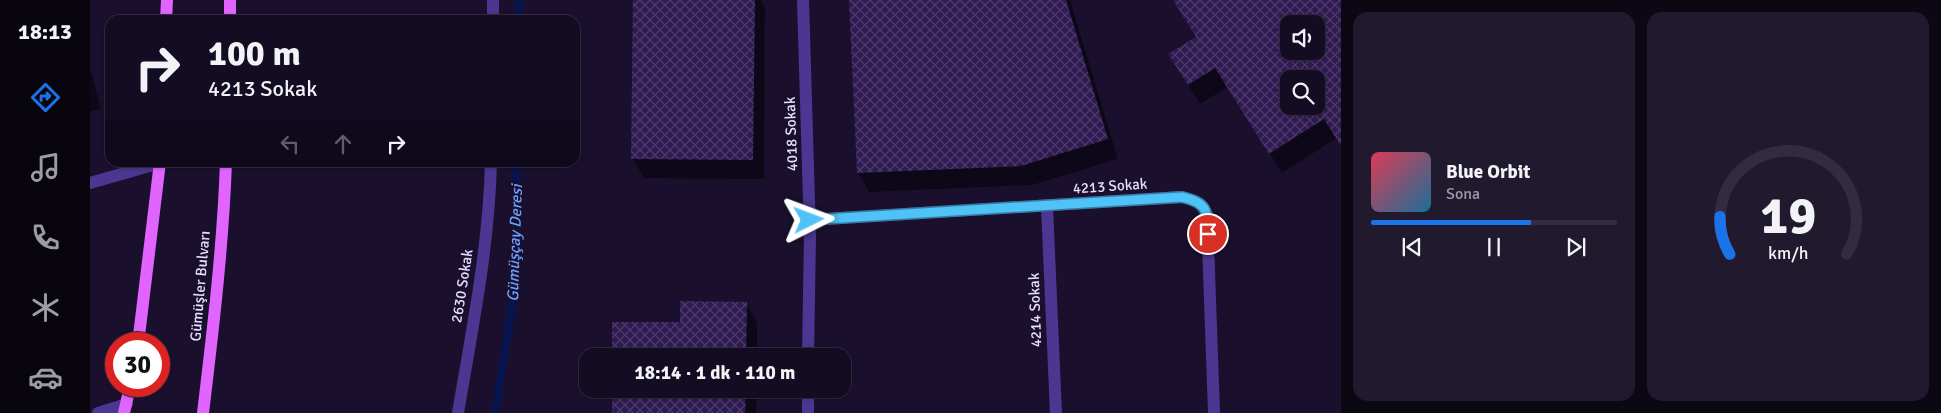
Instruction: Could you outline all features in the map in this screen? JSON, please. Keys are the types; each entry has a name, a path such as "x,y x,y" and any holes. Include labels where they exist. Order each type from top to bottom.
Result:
{"main road":[{"path":"166,15 167,0"},
{"path":"230,0 230,15"},
{"path":"139,332 160,167"},
{"name":"Gümüşler Bulvarı","path":"203,413 212,340 226,167"}],"street":[{"path":"493,0 493,15"},
{"name":"4018 Sokak","path":"804,0 809,220 808,348"},
{"path":"90,183 146,167"},
{"name":"2630 Sokak","path":"458,413 484,257 490,204 491,167"},
{"name":"4213 Sokak","path":"809,220 1047,207 1182,197 1193,200 1203,205 1207,214 1214,413"},
{"name":"4214 Sokak","path":"1047,207 1056,413"},
{"path":"808,398 808,413"},
{"path":"98,413 125,409"}],"building":[{"path":"633,0 755,0 753,160 631,159"},
{"path":"849,0 1066,0 1108,139 1021,166 857,173"},
{"path":"1173,0 1341,0 1341,146 1324,119 1269,154 1215,68 1188,85 1168,54 1196,37"},
{"path":"680,301 747,302 746,348 612,348 612,322 680,322"},
{"path":"612,398 746,398 745,413 612,413"}],"waterway":[{"name":"Gümüşçay Deresi","path":"519,0 519,15"},
{"name":"Gümüşçay Deresi","path":"495,413 515,289 517,167"}],"route":[{"path":"809,220 1047,207 1182,197 1203,205 1207,214 1208,234"}]}
